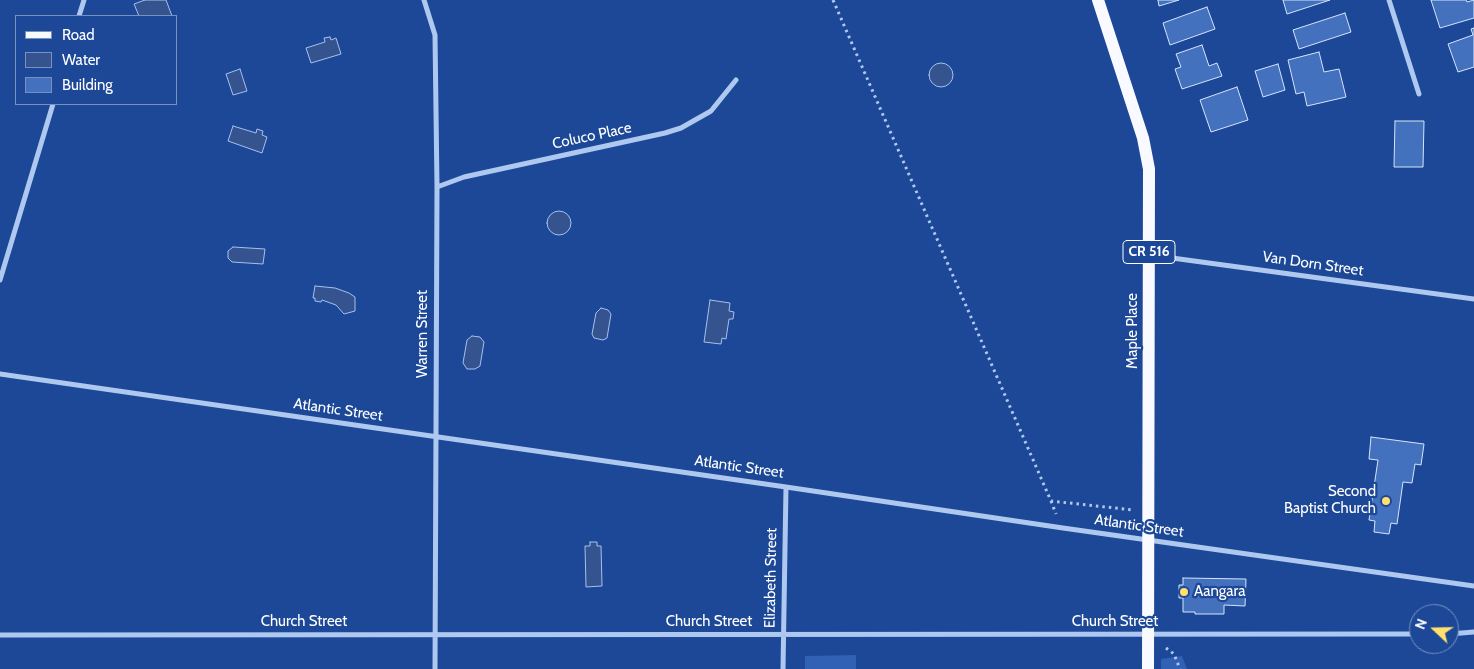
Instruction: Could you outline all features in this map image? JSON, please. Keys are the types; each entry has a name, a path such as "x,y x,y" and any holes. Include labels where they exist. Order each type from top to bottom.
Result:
{"main road":[{"name":"Maple Place","path":"1098,0 1143,138 1148,169 1148,669"}],"street":[{"path":"80,15 84,0"},
{"name":"Warren Street","path":"424,0 435,35 437,187 435,669"},
{"path":"1389,0 1419,94"},
{"name":"Coluco Place","path":"437,187 464,177 681,128 711,111 736,80"},
{"path":"0,280 53,105"},
{"name":"Van Dorn Street","path":"1149,255 1474,299"},
{"name":"Atlantic Street","path":"0,374 1474,586"},
{"name":"Elizabeth Street","path":"783,669 786,487"},
{"path":"1459,633 1474,632"},
{"name":"Church Street","path":"0,635 1409,634"}],"path":[{"path":"833,0 1051,501 1119,509"},
{"path":"1174,654 1180,669"}],"shaded area":[{"path":"856,655 856,669 805,669 805,656"},
{"path":"1182,656 1187,669 1161,669 1161,659"}],"water":[{"path":"145,0 166,0 172,15 139,15 134,4"},
{"path":"330,37 331,40 336,38 341,54 311,63 306,48 325,42 324,38"},
{"path":"941,63 950,66 953,75 950,84 941,87 932,84 929,75 932,66"},
{"path":"240,69 247,91 233,95 226,74"},
{"path":"233,126 256,133 257,129 263,131 262,135 267,137 262,153 228,141"},
{"path":"559,211 564,212 570,218 570,228 564,234 559,235 554,234 548,228 547,223 548,218 554,212"},
{"path":"233,247 265,249 263,264 232,262 228,258 228,251"},
{"path":"315,286 335,288 349,293 355,297 355,311 344,314 336,305 322,300 321,302 315,301 315,298 313,298"},
{"path":"710,300 730,303 729,311 734,312 733,319 729,319 726,339 722,338 721,344 704,342"},
{"path":"601,308 608,310 611,314 607,338 603,340 594,338 592,334 596,313"},
{"path":"472,336 480,337 484,342 480,366 475,369 467,369 463,363 467,340"},
{"path":"590,542 597,542 597,546 601,546 602,586 586,587 585,546 590,546"}],"building":[{"path":"1158,0 1179,0 1159,6"},
{"path":"1283,0 1330,0 1287,14"},
{"path":"1431,0 1466,0 1467,2 1474,0 1474,18 1440,28"},
{"path":"1207,7 1215,29 1170,45 1163,23"},
{"path":"1345,13 1351,32 1299,49 1293,30"},
{"path":"1474,28 1474,67 1458,72 1448,44 1473,35 1471,29"},
{"path":"1202,45 1209,66 1217,63 1222,76 1182,89 1175,69 1181,67 1176,54"},
{"path":"1319,52 1324,72 1339,69 1346,97 1307,106 1304,92 1296,94 1288,60"},
{"path":"1278,64 1285,90 1263,97 1255,71"},
{"path":"1237,87 1248,120 1211,132 1200,100"},
{"path":"1395,121 1424,121 1423,167 1394,167"},
{"name":"Second Baptist Church","path":"1371,437 1424,444 1421,465 1415,464 1412,483 1403,482 1397,524 1391,523 1389,534 1374,532 1375,521 1369,520 1378,460 1369,459"},
{"path":"1183,578 1246,579 1245,606 1224,605 1224,614 1183,612 1183,598 1179,598 1179,585 1183,585"}],"place":[{"name":"Second Baptist Church","path":"1386,501"},
{"name":"Aangara","path":"1184,592"}]}
